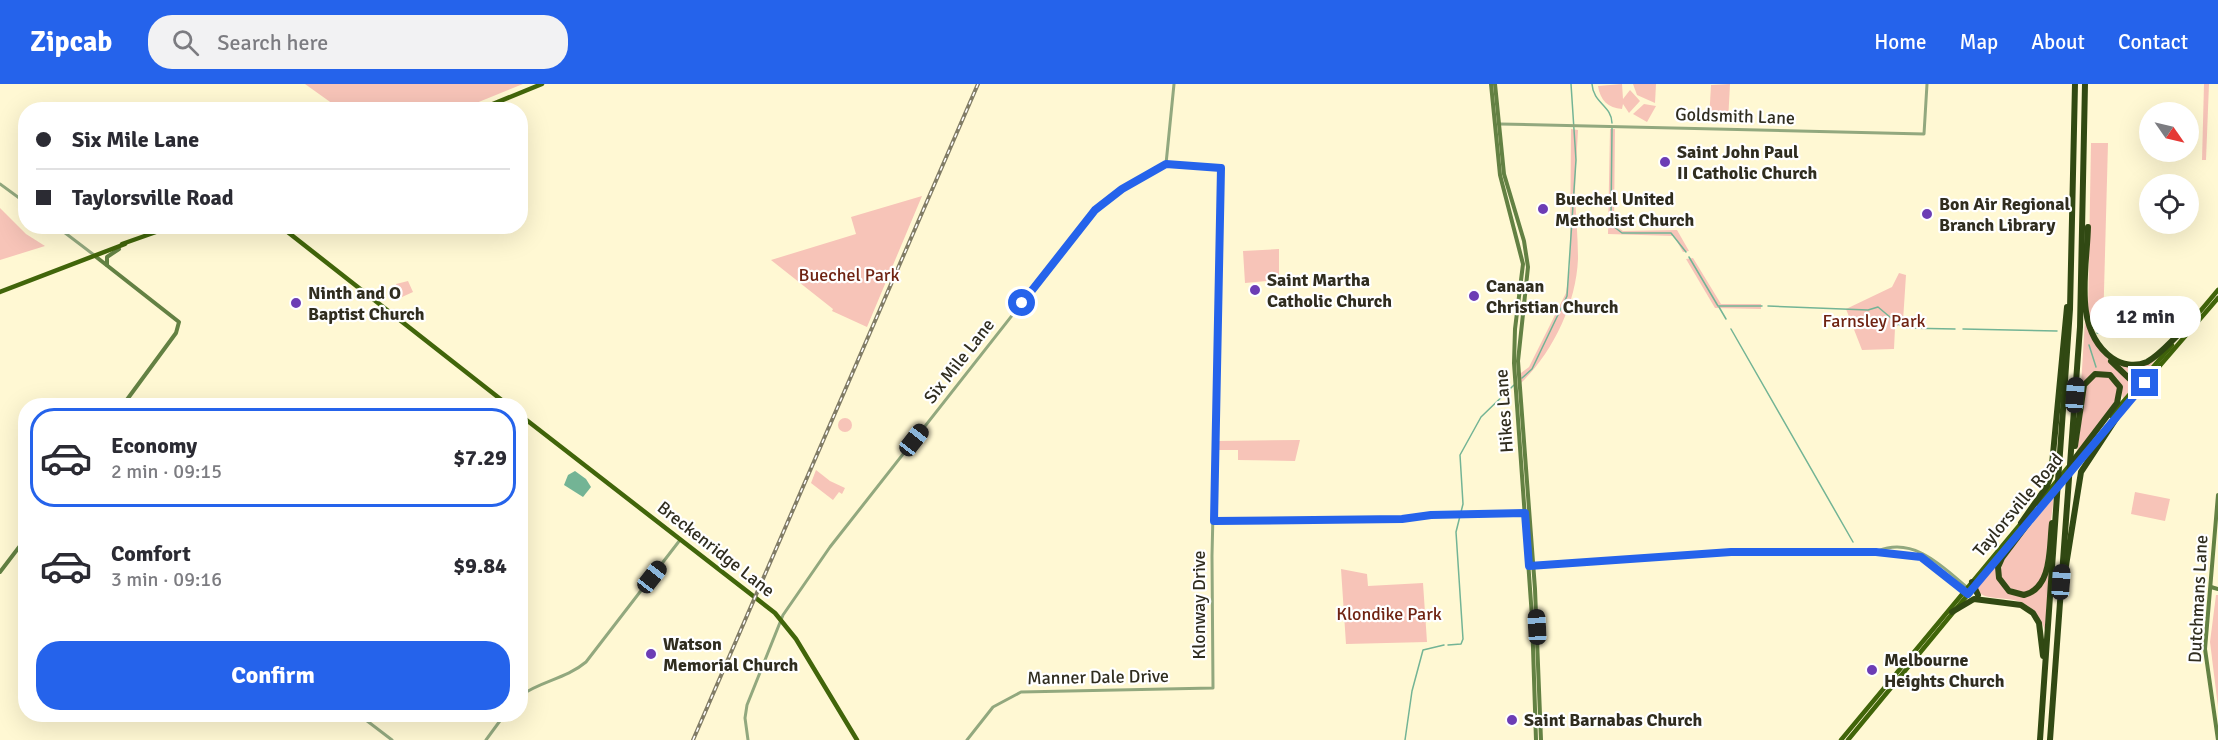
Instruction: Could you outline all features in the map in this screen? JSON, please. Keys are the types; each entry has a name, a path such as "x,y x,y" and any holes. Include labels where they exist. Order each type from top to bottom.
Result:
{"highway":[{"path":"2040,740 2072,277 2075,84"},
{"path":"2050,740 2080,327 2085,84"},
{"path":"2084,208 2088,225 2086,317 2091,335 2136,386 2134,396"},
{"path":"2021,523 2047,486 2052,471 2061,354 2072,277"},
{"path":"2099,346 2118,362 2138,364 2152,358 2189,325"},
{"path":"2095,374 2110,375 2119,384 2119,400 2072,458 2084,385 2095,374"},
{"path":"2060,602 2080,476 2088,459 2121,411"},
{"path":"2039,509 1999,565 2000,580 2006,589 2014,594 2032,593 2044,580 2058,497"},
{"path":"1969,589 1978,595 2021,605 2036,616 2042,633 2044,681"},
{"path":"1952,612 1972,599 1997,600"}],"main road":[{"path":"498,102 542,84"},
{"name":"Hikes Lane","path":"1493,84 1500,175 1523,264 1515,329 1531,566 1538,740"},
{"path":"0,292 152,234"},
{"path":"290,234 499,398"},
{"path":"108,266 107,258 125,244"},
{"path":"98,255 118,249"},
{"path":"98,255 108,266 175,317 179,324 176,333 128,398"},
{"name":"Taylorsville Road","path":"1848,740 1952,612 2072,458 2218,290"},
{"name":"Taylorsville Road","path":"1841,740 2218,298"},
{"path":"2170,355 2178,338"},
{"name":"Breckenridge Lane","path":"528,421 765,603 796,639 857,740"},
{"name":"Dutchmans Lane","path":"2218,495 2205,655 2218,740"},
{"name":"Hikes Lane","path":"1527,513 1528,558 1531,566"},
{"path":"0,572 18,548"},
{"path":"2211,587 2218,587"}],"street":[{"path":"1166,164 1174,84"},
{"name":"Goldsmith Lane","path":"1496,124 1924,134 1927,84"},
{"name":"Klonway Drive","path":"1166,164 1221,168 1213,688"},
{"name":"Six Mile Lane","path":"748,740 745,718 747,705 781,620 830,546 1095,210 1122,189 1166,164"},
{"path":"0,184 18,197"},
{"path":"68,234 98,255"},
{"path":"1214,521 1402,519 1460,514 1527,513"},
{"path":"528,691 569,674 586,663 681,539"},
{"path":"1531,566 1731,552 1876,552 1921,557 1969,589"},
{"name":"Manner Dale Drive","path":"968,740 993,707 1021,692 1213,688"},
{"path":"368,722 392,740"},
{"path":"486,740 499,722"}],"green space":[{"path":"305,84 523,84 479,102 330,102"},
{"path":"1622,84 1623,99 1630,90 1640,101 1629,113 1623,104 1622,109 1606,102 1598,86"},
{"path":"1633,84 1656,84 1655,103 1637,95"},
{"path":"1730,84 1728,122 1709,121 1711,85"},
{"path":"2204,84 2209,84 2206,160 2202,160"},
{"path":"1644,104 1656,106 1647,122 1633,114"},
{"path":"1571,129 1578,130 1575,187 1578,259 1573,293 1553,342 1533,371 1521,383 1521,373 1529,367 1566,293 1570,266"},
{"path":"1610,129 1615,129 1614,225 1623,231 1677,230 1689,251 1683,252 1674,236 1608,234"},
{"path":"2091,143 2108,143 2103,328 2094,329 2088,312"},
{"name":"Buechel Park","path":"922,196 867,327 832,311 833,309 771,260 856,234 851,217"},
{"path":"0,208 18,226 18,234 26,234 45,246 0,260"},
{"path":"1279,249 1279,276 1276,280 1245,283 1243,251"},
{"path":"1693,258 1721,304 1761,304 1761,309 1715,308 1686,259"},
{"name":"Farnsley Park","path":"1899,273 1906,275 1903,321 1895,328 1894,349 1862,350 1846,309 1892,287"},
{"path":"408,281 413,292 402,297 396,284"},
{"path":"2085,319 2098,348 2134,385 2123,399 2118,379 2109,373 2099,372 2091,374 2080,403"},
{"path":"2157,358 2138,381 2117,363 2122,365"},
{"path":"2104,375 2116,381 2119,396 2077,452 2086,387 2091,378"},
{"path":"842,418 848,418 852,425 848,432 842,432 838,428 838,422"},
{"path":"1300,440 1295,461 1238,460 1238,450 1217,450 1218,441"},
{"path":"816,470 830,481 845,488 842,494 839,492 833,500 811,483"},
{"path":"2135,492 2170,499 2165,521 2131,514"},
{"path":"2054,497 2044,573 2039,585 2025,593 2011,588 2001,577 2005,557"},
{"path":"1999,561 2000,584 2024,596 2049,573 2045,630 2038,616 2029,607 2010,599 1982,595 1975,589"},
{"name":"Klondike Park","path":"1341,569 1367,574 1368,586 1423,583 1427,642 1346,644"},
{"path":"2216,595 2218,595 2218,707 2210,642"}],"shaded area":[{"path":"575,471 586,479 591,487 583,497 564,485 568,475"}],"waterway":[{"path":"1522,378 1532,369 1567,296 1576,160 1571,84"},
{"path":"1592,84 1596,96 1609,112 1612,123"},
{"path":"1612,128 1611,217 1613,226 1622,233 1671,233 1686,252"},
{"path":"1689,257 1718,306 1762,306"},
{"path":"1768,306 1868,310 1878,307 1903,328 1955,329"},
{"path":"1719,307 1726,319"},
{"path":"1731,329 1853,542"},
{"path":"1963,329 2057,331"},
{"path":"2097,333 2107,334"},
{"path":"2089,345 2096,367"},
{"path":"1448,645 1461,644 1463,639 1456,532 1463,504 1460,455 1481,417 1514,385"},
{"path":"1405,740 1412,691 1423,650 1444,645"}],"railway":[{"path":"693,740 978,84"}],"place":[{"name":"Saint John Paul II Catholic Church","path":"1665,162"},
{"name":"Buechel United Methodist Church","path":"1543,209"},
{"name":"Bon Air Regional Branch Library","path":"1927,214"},
{"name":"Saint Martha Catholic Church","path":"1255,290"},
{"name":"Canaan Christian Church","path":"1474,296"},
{"name":"Ninth and O Baptist Church","path":"296,303"},
{"name":"Watson Memorial Church","path":"651,654"},
{"name":"Melbourne Heights Church","path":"1872,670"},
{"name":"Saint Barnabas Church","path":"1512,720"}],"route":[{"path":"1022,303 1095,210 1122,189 1166,164 1171,167 1221,168 1214,521 1402,519 1431,515 1525,513 1529,566 1731,552 1785,550 1876,552 1921,557 1968,594 2145,383"}]}
